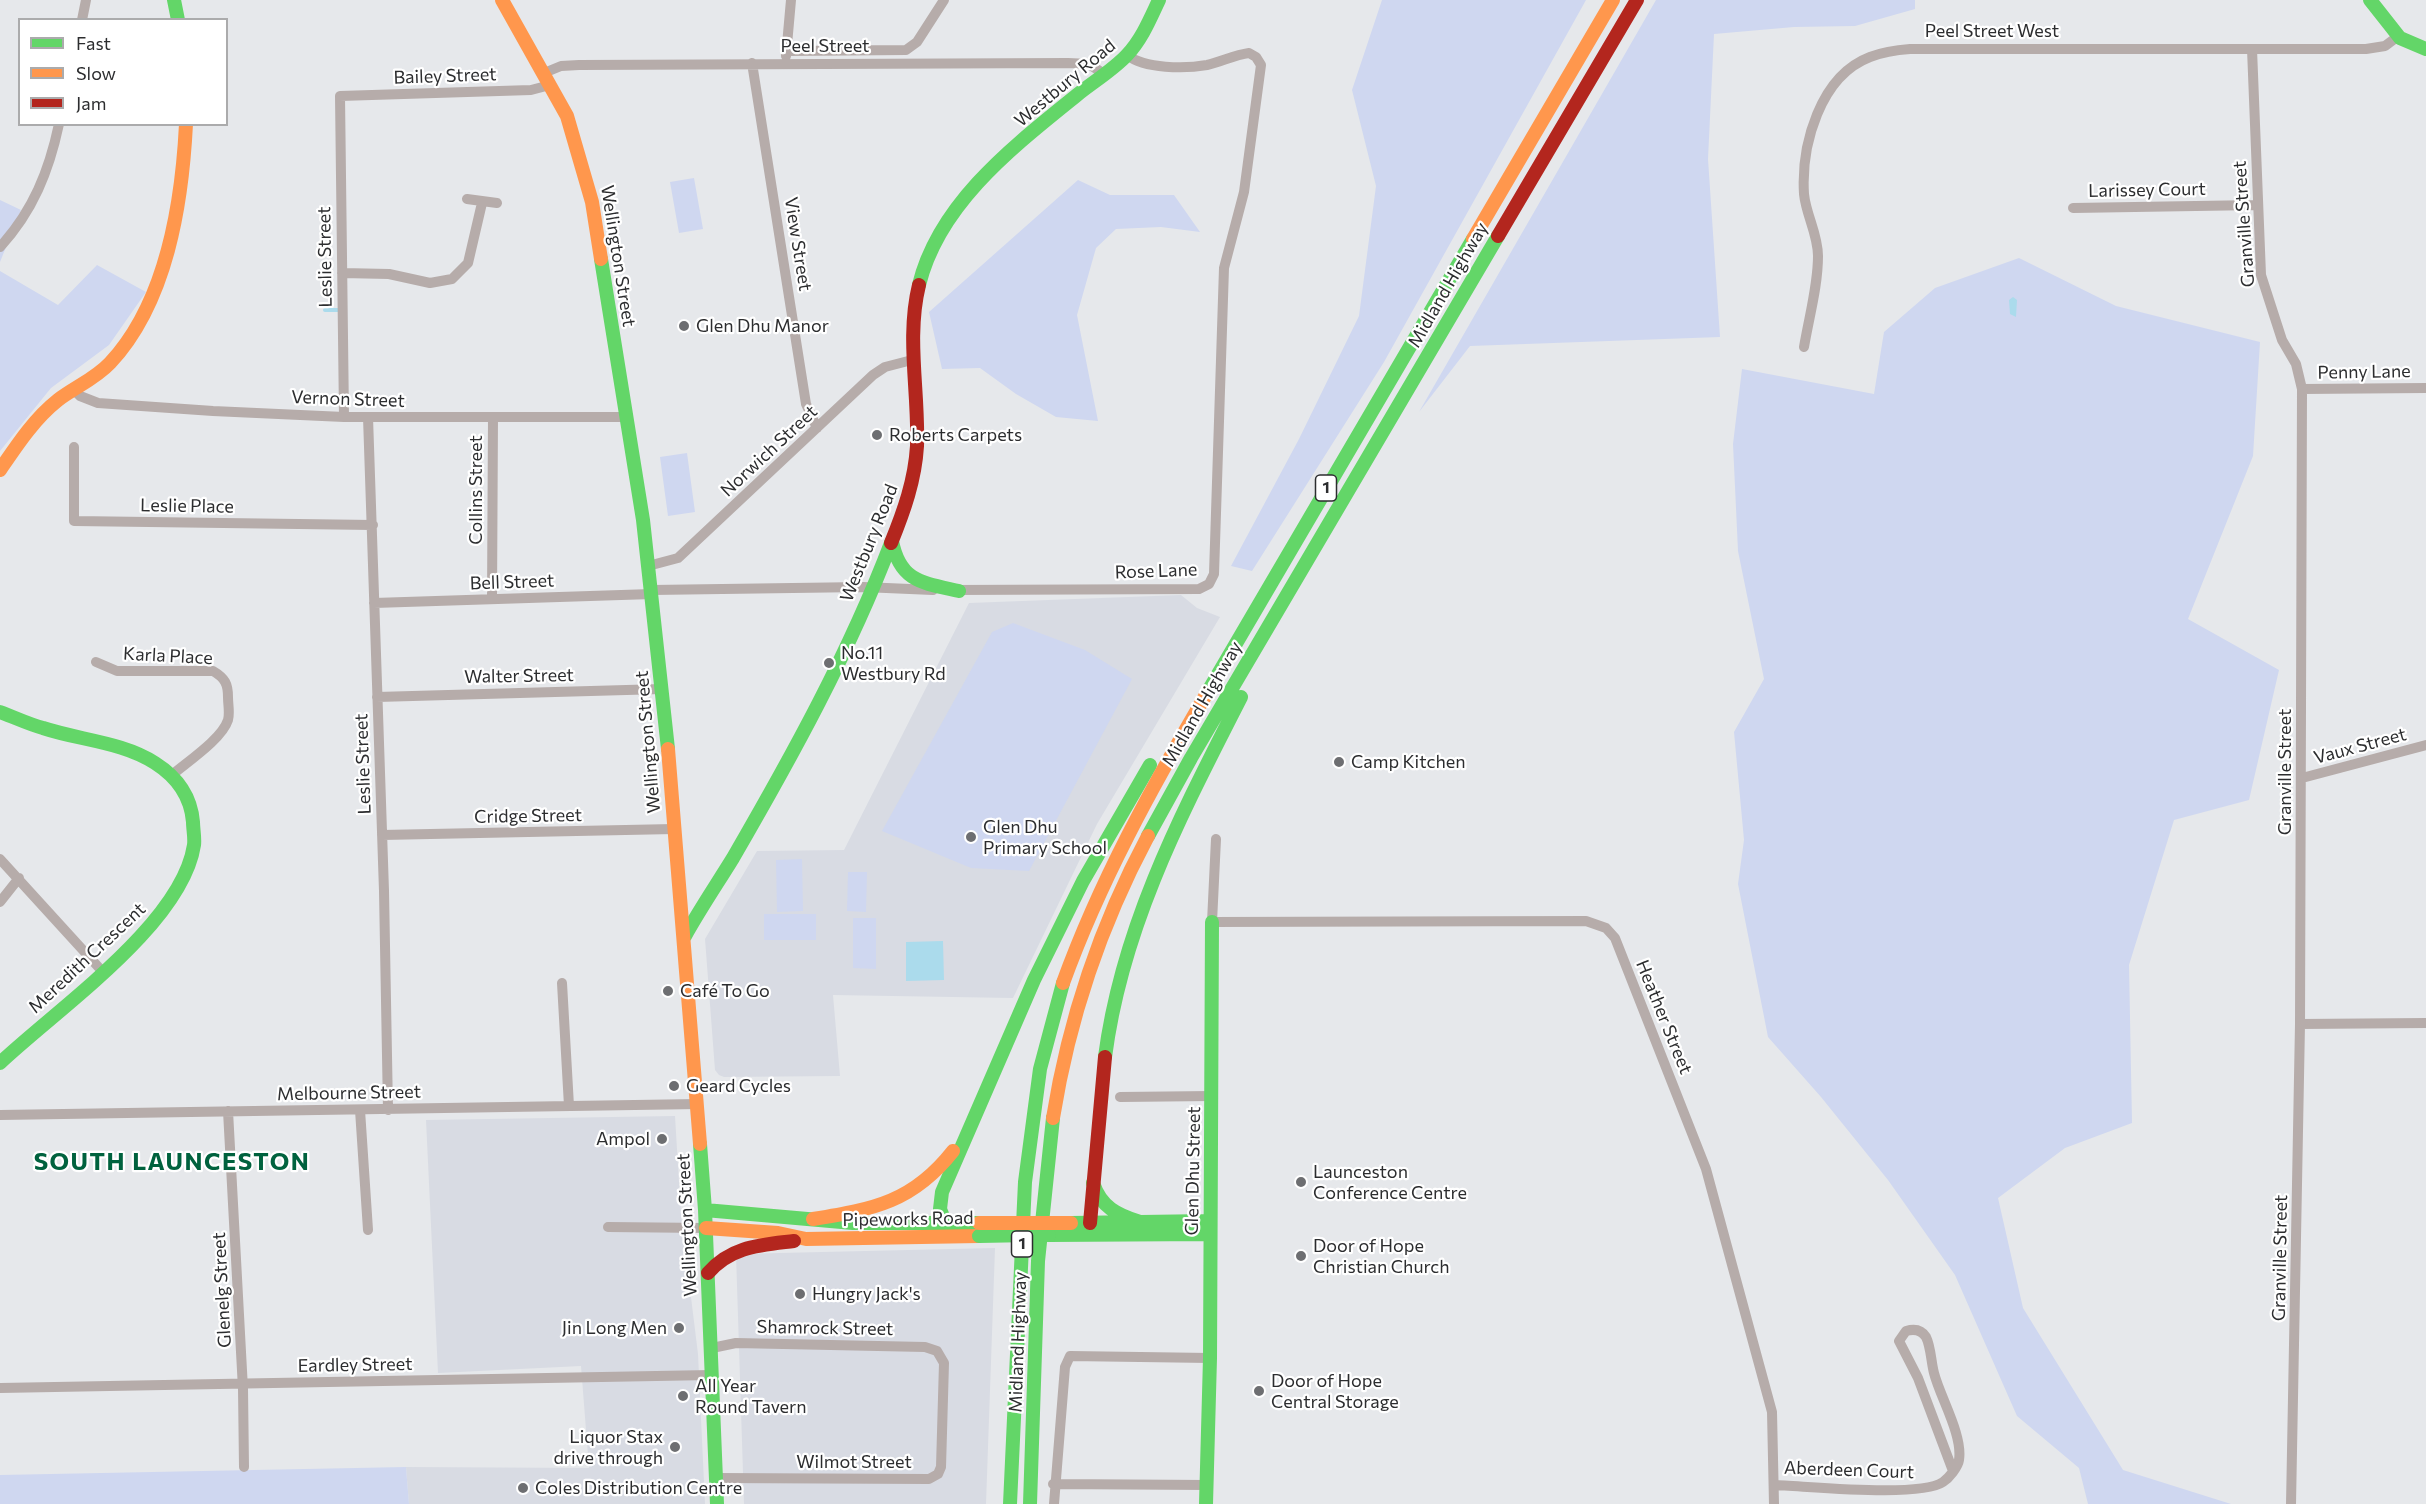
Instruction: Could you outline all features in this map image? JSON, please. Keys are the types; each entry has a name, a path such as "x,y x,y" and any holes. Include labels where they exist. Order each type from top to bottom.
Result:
{"main road":[{"path":"174,0 178,18"},
{"name":"Wellington Street","path":"502,0 547,79 577,143 592,202 652,592 685,936 698,1104 712,1348 711,1375 717,1504"},
{"name":"Westbury Road","path":"685,936 781,773 871,588 892,541 915,478 918,453 912,360 916,294 926,261 943,228 993,170 1127,55 1145,31 1159,0"},
{"name":"Midland Highway","path":"1010,1504 1028,1144 1040,1069 1061,988 1095,901 1131,827 1613,0"},
{"name":"Midland Highway","path":"1030,1504 1040,1253 1047,1154 1072,1020 1096,949 1136,858 1191,758 1637,0"},
{"path":"2370,0 2397,37 2409,45 2426,49"},
{"path":"0,470 41,415 94,377 120,352 139,321 155,284 176,214 186,126"},
{"path":"946,1224 940,1209 940,1198 1034,980 1098,852 1237,620 1329,484"},
{"path":"892,541 896,561 907,575 923,583 959,591"},
{"path":"1090,1229 1092,1178 1104,1047 1121,973 1140,910 1177,825 1318,544"},
{"name":"Meredith Crescent","path":"0,712 34,726 136,753 151,760 171,775 184,792 193,812 196,836 192,858 183,880 160,914 102,971 0,1062"},
{"name":"Glen Dhu Street","path":"1206,1504 1210,1358 1212,922"},
{"path":"708,1273 720,1258 732,1251 810,1239 813,1219 868,1211 907,1195 940,1167 972,1121"},
{"path":"1092,1178 1095,1190 1107,1208 1117,1215 1140,1222"},
{"name":"Pipeworks Road","path":"705,1210 813,1219 946,1224 979,1230 1049,1235 1071,1229"},
{"name":"Pipeworks Road","path":"1090,1229 1140,1222 1210,1228"},
{"name":"Pipeworks Road","path":"706,1228 778,1233 810,1239 979,1230 1210,1228"}],"street":[{"path":"82,18 87,0"},
{"path":"785,63 788,51 791,0"},
{"path":"932,16 935,0"},
{"path":"788,51 906,50 917,42 944,0"},
{"name":"Peel Street West","path":"1804,347 1818,258 1817,241 1804,195 1806,155 1814,125 1825,98 1854,66 1868,57 1887,51 1910,49 2366,49 2385,46 2397,37"},
{"name":"Granville Street","path":"2252,49 2261,275 2282,340 2296,364 2302,389 2300,1024 2292,1504"},
{"name":"Rose Lane","path":"652,592 871,588 959,591 1192,589 1204,587 1212,580 1216,559 1224,268 1244,192 1261,64 1249,53 1206,65 1154,65 1127,55"},
{"name":"Peel Street","path":"547,79 564,66 752,63 1068,63 1089,64 1104,74"},
{"name":"View Street","path":"752,63 806,404 817,428"},
{"name":"Bailey Street","path":"340,96 531,90 547,79"},
{"name":"Leslie Street","path":"340,96 344,417"},
{"path":"0,247 21,222 40,186 50,163 59,126"},
{"path":"467,200 497,203"},
{"path":"342,273 389,273 430,283 452,279 465,268 471,254 482,202"},
{"name":"Larissey Court","path":"2073,208 2257,205"},
{"name":"Norwich Street","path":"648,566 678,558 882,368 912,360"},
{"name":"Penny Lane","path":"2302,389 2426,388"},
{"name":"Vernon Street","path":"74,390 80,396 98,403 344,417 625,417"},
{"name":"Leslie Street","path":"368,417 382,835 388,1110"},
{"name":"Collins Street","path":"492,599 493,417"},
{"name":"Leslie Place","path":"74,447 74,521 372,525"},
{"name":"Bell Street","path":"374,603 652,592"},
{"name":"Karla Place","path":"96,663 117,671 213,671 222,676 228,688 229,717 226,725 217,736 171,775"},
{"name":"Walter Street","path":"377,697 662,689"},
{"name":"Vaux Street","path":"2302,778 2426,745"},
{"name":"Cridge Street","path":"382,835 674,829"},
{"name":"Glen Dhu Street","path":"1212,922 1216,839"},
{"path":"0,859 102,971"},
{"path":"0,895 19,878"},
{"path":"0,902 19,878"},
{"name":"Heather Street","path":"1212,922 1586,921 1606,928 1615,938 1706,1169 1772,1412 1774,1504"},
{"path":"562,983 569,1106"},
{"path":"2300,1024 2426,1023"},
{"path":"1120,1097 1212,1096"},
{"name":"Melbourne Street","path":"0,1115 698,1104"},
{"path":"360,1110 368,1230"},
{"name":"Glenelg Street","path":"228,1111 243,1384 244,1467"},
{"name":"Pipeworks Road","path":"608,1227 706,1228"},
{"path":"1906,1330 1920,1331 1926,1337 1934,1373 1959,1447 1959,1463 1953,1472 1918,1378 1901,1347 1901,1336 1906,1330"},
{"name":"Shamrock Street","path":"712,1348 736,1343 830,1344 925,1347 938,1352"},
{"name":"Wilmot Street","path":"716,1478 929,1479 938,1474 941,1467 944,1363 938,1352"},
{"path":"1054,1504 1053,1484 1065,1367 1070,1356 1210,1358"},
{"name":"Eardley Street","path":"0,1388 711,1375"},
{"name":"Aberdeen Court","path":"1774,1485 1919,1490 1943,1482 1953,1472"},
{"path":"1053,1484 1207,1485"}],"shaded area":[{"path":"1382,0 1586,0 1384,362 1252,571 1231,566 1299,439 1359,316 1376,186 1352,90"},
{"path":"1656,0 1915,0 1915,9 1855,26 1794,27 1714,34 1708,159 1720,337 1470,346 1419,412"},
{"path":"694,178 703,229 679,233 670,182"},
{"path":"1078,180 1110,195 1174,195 1200,232 1161,227 1116,229 1096,248 1077,315 1098,421 1056,417 1016,394 980,368 942,369 929,312"},
{"path":"0,200 21,210 0,262"},
{"path":"2019,258 2116,306 2260,342 2253,456 2188,619 2279,670 2249,800 2174,820 2129,965 2132,1123 2065,1148 1998,1198 2023,1308 2123,1470 2231,1504 2088,1504 2079,1468 2017,1416 1955,1275 1888,1180 1821,1097 1768,1037 1738,884 1744,840 1734,732 1764,679 1738,551 1733,444 1742,369 1874,394 1884,332 1935,288"},
{"path":"97,265 146,292 109,345 51,388 0,451 0,271 58,305"},
{"path":"2013,297 2017,300 2016,317 2010,314 2009,300"},
{"path":"687,453 695,512 668,516 660,457"},
{"name":"Glen Dhu Primary School","path":"1181,595 1197,608 1220,617 1097,824 1013,998 833,995 840,1076 724,1077 719,1075 715,1070 705,939 757,851 844,850 969,603"},
{"path":"1013,623 1085,650 1132,679 1029,871 971,868 882,831 992,632"},
{"path":"802,859 803,911 777,912 776,860"},
{"path":"848,872 867,872 866,912 847,911"},
{"path":"764,914 816,914 816,940 764,940"},
{"path":"853,918 876,918 876,969 853,968"},
{"path":"943,941 944,980 906,981 906,942"},
{"path":"675,1116 681,1216 698,1354 705,1504 409,1504 406,1467 589,1468 581,1366 438,1373 426,1120"},
{"path":"995,1248 986,1504 744,1504 736,1254"},
{"path":"406,1467 409,1504 0,1504 0,1475"}],"waterway":[{"path":"325,310 342,310"}],"traffic: fast":[{"path":"174,0 178,18"},
{"path":"919,285 929,255 943,228 961,202 1005,156 1127,55 1141,36 1159,0"},
{"path":"2370,0 2400,38 2426,49"},
{"path":"1148,836 1191,758 1498,236"},
{"path":"1207,693 1473,239"},
{"path":"601,259 643,520 668,749"},
{"path":"892,541 896,555 907,573 934,586 959,591"},
{"path":"685,936 733,858 798,743 857,624 891,543"},
{"path":"1105,1057 1113,1009 1140,916 1177,827 1241,697"},
{"path":"0,712 57,732 129,750 155,763 176,781 186,796 192,813 194,839 185,875 167,905 142,934 114,963 0,1063"},
{"path":"946,1224 940,1209 942,1192 1034,980 1083,881 1150,765"},
{"path":"1206,1504 1210,1358 1212,922"},
{"path":"1010,1504 1025,1182 1040,1069 1063,983"},
{"path":"1030,1504 1038,1261 1053,1118"},
{"path":"700,1144 705,1210 717,1504"},
{"path":"1093,1183 1100,1198 1111,1209 1140,1222"},
{"path":"705,1210 853,1223 979,1223"},
{"path":"1071,1223 1210,1221"},
{"path":"1023,1231 1049,1235"},
{"path":"1049,1235 1210,1234"},
{"path":"979,1236 1031,1235"}],"traffic: slow":[{"path":"502,0 567,116 592,202 601,259"},
{"path":"1473,239 1613,0"},
{"path":"0,470 26,433 49,407 98,374 110,363 129,338 145,311 168,251 180,187 186,126"},
{"path":"1063,983 1110,871 1166,764 1207,693"},
{"path":"668,749 700,1144"},
{"path":"1053,1118 1068,1044 1088,973 1115,904 1148,836"},
{"path":"813,1219 874,1207 891,1200 923,1182 953,1151"},
{"path":"979,1223 1071,1223"},
{"path":"706,1228 778,1233 806,1239 979,1236"}],"traffic: jam":[{"path":"1498,236 1637,0"},
{"path":"891,543 908,495 916,459 913,325 919,285"},
{"path":"1090,1223 1105,1057"},
{"path":"708,1273 726,1257 747,1248 794,1241"}],"place":[{"name":"Glen Dhu Manor","path":"684,326"},
{"name":"Roberts Carpets","path":"877,435"},
{"name":"No.11 Westbury Rd","path":"829,663"},
{"name":"Camp Kitchen","path":"1339,762"},
{"name":"Glen Dhu Primary School","path":"971,837"},
{"name":"Café To Go","path":"668,991"},
{"name":"Geard Cycles","path":"674,1086"},
{"name":"Ampol","path":"662,1139"},
{"name":"Launceston Conference Centre","path":"1301,1182"},
{"name":"Door of Hope Christian Church","path":"1301,1256"},
{"name":"Hungry Jack's","path":"800,1294"},
{"name":"Jin Long Men","path":"679,1328"},
{"name":"Door of Hope Central Storage","path":"1259,1391"},
{"name":"All Year Round Tavern","path":"683,1396"},
{"name":"Liquor Stax drive through","path":"675,1447"},
{"name":"Coles Distribution Centre","path":"523,1488"}],"district":[{"name":"SOUTH LAUNCESTON","path":"172,1162"}]}
